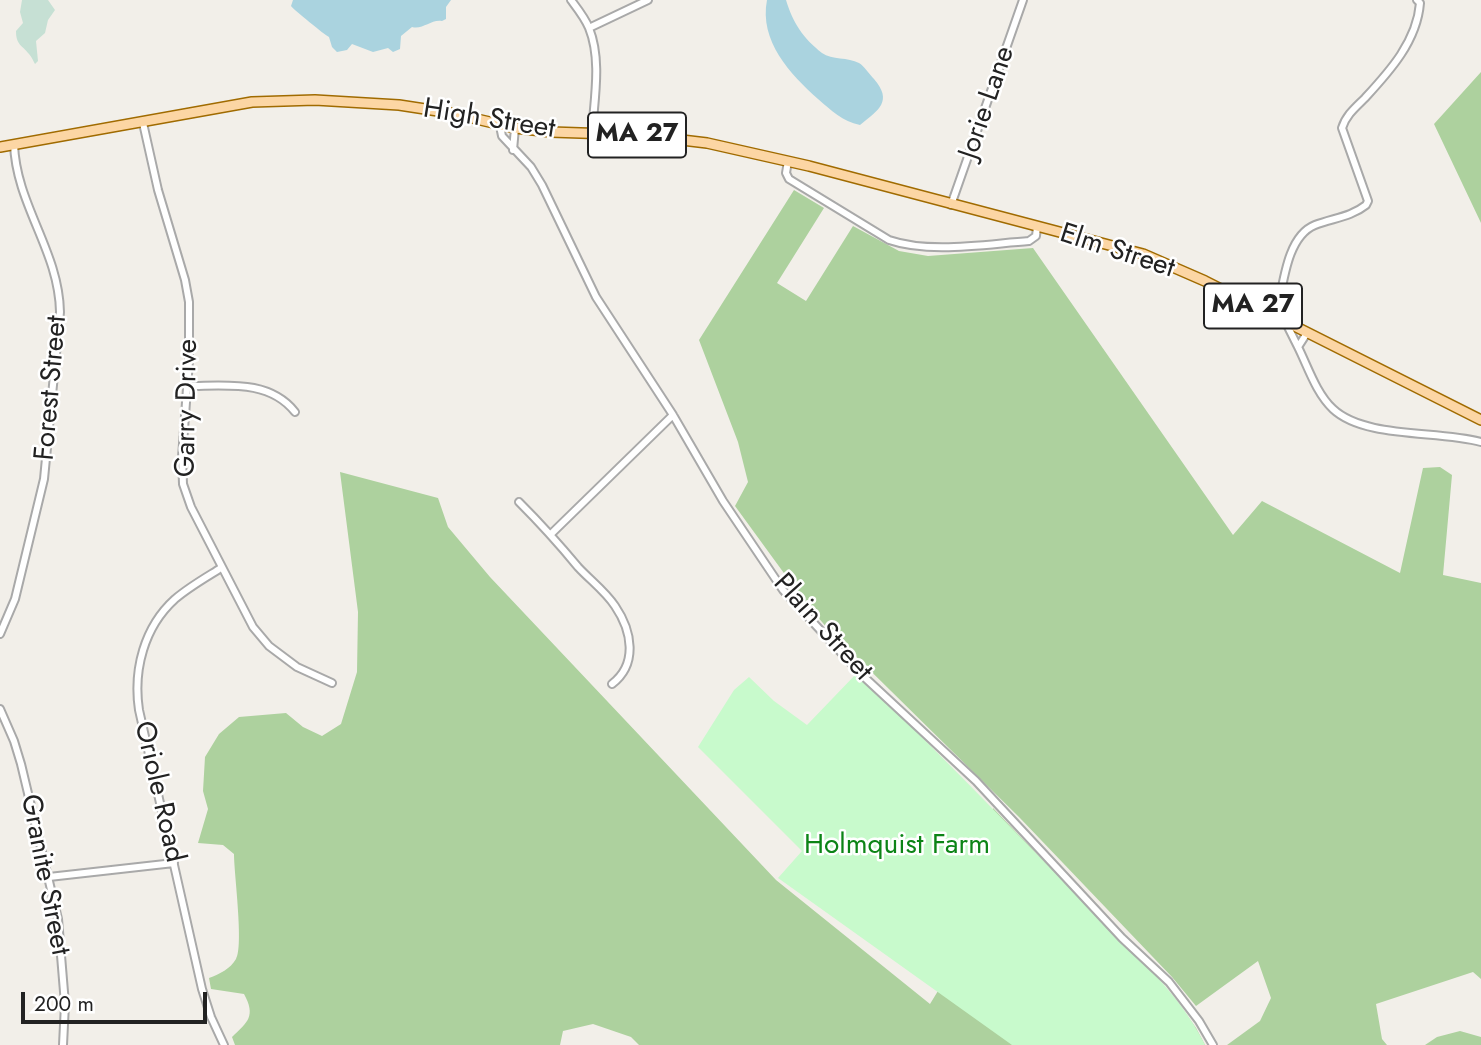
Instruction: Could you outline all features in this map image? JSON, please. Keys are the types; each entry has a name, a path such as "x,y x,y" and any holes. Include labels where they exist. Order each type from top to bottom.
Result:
{"main road":[{"name":"High Street","path":"0,147 260,101 315,100 399,105 451,113 515,128 700,141 788,161 1014,221"},
{"name":"Elm Street","path":"1014,221 1143,254 1205,281 1481,420"}],"street":[{"path":"570,0 589,28 596,63 592,133"},
{"path":"589,28 648,0"},
{"name":"Jorie Lane","path":"951,205 1023,0"},
{"path":"1417,0 1420,3 1419,13 1413,31 1396,62 1387,75 1349,113 1342,128 1368,201 1352,214 1315,225 1296,241 1287,265 1281,320 1298,347 1317,387 1340,415 1383,429 1448,435 1481,442"},
{"name":"Garry Drive","path":"143,123 158,190 185,280 190,317 182,457 183,484 220,568 245,615 268,646 297,667 332,683"},
{"name":"Plain Street","path":"500,126 502,136 531,167 542,185 596,297 673,415 723,501 790,598 862,675 992,797 1122,938 1169,982 1199,1021 1213,1045"},
{"path":"513,150 515,128"},
{"name":"Forest Street","path":"0,634 15,600 44,479 60,312 58,290 45,243 22,194 16,172 14,144"},
{"path":"788,161 786,173 789,179 889,240 905,245 1029,242 1036,236 1037,227"},
{"path":"1298,347 1307,333"},
{"path":"187,386 248,386 262,389 280,396 295,412"},
{"path":"551,534 673,415"},
{"path":"519,502 609,598 625,623 629,660 624,675 612,684"},
{"name":"Oriole Road","path":"220,568 167,607 149,634 139,665 137,688 139,710 202,989 224,1045"},
{"name":"Granite Street","path":"0,709 17,752 58,919 65,1003 63,1045"},
{"path":"49,877 174,863"}],"green space":[{"path":"22,0 48,0 55,10 48,20 45,33 36,41 38,61 35,64 16,36 16,31 23,23 20,12"},
{"path":"1481,72 1481,223 1434,124"},
{"path":"794,190 824,208 777,283 806,301 853,226 899,251 928,256 1033,248 1233,535 1262,501 1400,573 1423,468 1440,467 1452,475 1443,575 1481,583 1481,979 1473,972 1376,1004 1382,1039 1387,1045 1227,1045 1260,1021 1271,998 1258,961 1196,1006 1172,977 1019,817 828,629 735,506 748,482 738,442 699,340"},
{"path":"340,472 438,498 448,527 490,577 776,880 930,1004 988,909 993,808 1176,1000 1205,1045 639,1045 631,1037 593,1024 563,1031 560,1045 235,1045 232,1037 248,1018 248,1002 244,994 211,989 209,978 224,971 236,959 239,925 234,854 223,845 198,843 208,809 203,791 205,757 219,734 239,717 286,713 303,727 322,736 341,724 357,672 358,612"},
{"name":"Holmquist Farm","path":"857,673 1151,970 1181,1006 1205,1045 1012,1045 778,878 802,851 698,747 734,690 749,677 774,701 807,725"},
{"path":"1460,1031 1481,1037 1481,1045 1425,1045 1437,1037"}],"water":[{"path":"293,0 451,0 446,7 446,19 412,27 401,36 400,49 393,52 388,48 373,52 352,44 347,50 337,52 329,37 291,6"},
{"path":"767,0 786,0 800,30 822,53 855,61 865,68 883,93 881,105 873,115 860,125 848,121 828,108 797,79 772,43 766,15"}]}
